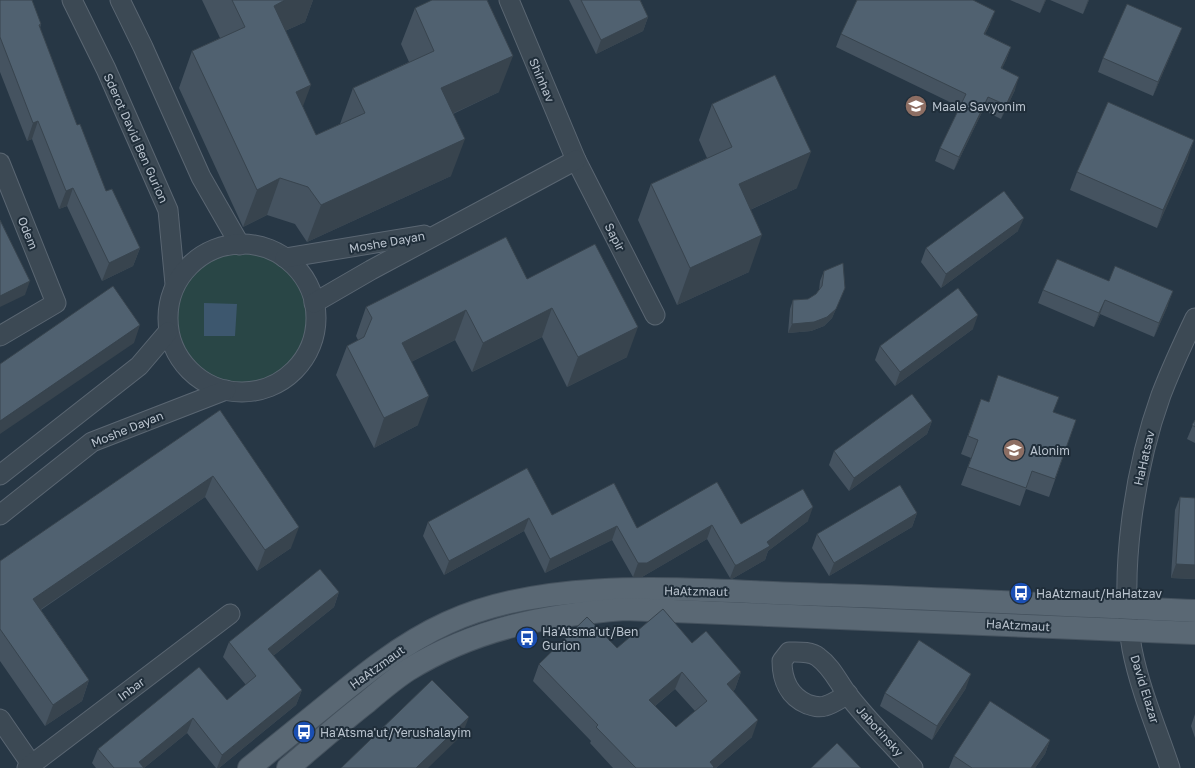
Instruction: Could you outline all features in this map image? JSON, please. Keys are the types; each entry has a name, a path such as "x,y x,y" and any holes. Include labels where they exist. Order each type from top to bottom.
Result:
{"main road":[{"name":"HaAtzmaut","path":"249,768 370,670 422,636 448,622 481,610 537,596 590,591 679,590 894,597 1195,611"},
{"name":"HaAtzmaut","path":"288,768 383,689 406,671 424,660 458,644 493,631 532,620 574,613 625,608 1195,633"}],"street":[{"name":"Sderot David Ben Gurion","path":"72,0 106,69 168,210 175,284"},
{"path":"120,0 143,47 201,177 240,245"},
{"name":"Shinhav","path":"509,0 576,160"},
{"name":"Moshe Dayan","path":"314,304 371,270 576,160"},
{"name":"Sapir","path":"576,160 655,315"},
{"name":"Odem","path":"0,163 56,303 0,336"},
{"name":"Moshe Dayan","path":"285,258 441,232"},
{"path":"235,244 240,245 259,246 282,255 300,272 312,292 316,316 313,340 303,361 286,379 264,390 240,393 215,388 193,375 177,356 168,332 168,307 175,284 191,264 212,250 235,244"},
{"name":"HaHatsav","path":"1128,608 1128,555 1139,475 1149,433 1161,396 1195,318"},
{"path":"0,475 139,366 168,332"},
{"name":"Moshe Dayan","path":"0,515 92,442 226,390"},
{"name":"David Elazar","path":"1128,608 1129,630 1137,669 1170,768"},
{"name":"Inbar","path":"0,719 29,766 230,614"},
{"name":"Jabotinsky","path":"848,694 913,768"}],"green space":[{"path":"242,248 263,251 287,264 297,274 310,298 313,319 310,340 297,364 287,374 263,387 242,390 221,387 197,374 187,364 174,340 171,319 174,298 187,274 197,264 221,251"}],"water":[{"path":"204,303 237,304 235,336 204,336"}],"building":[{"path":"0,0 32,0 41,24 39,25 77,125 80,124 106,191 112,189 140,248 109,263 73,188 66,191 38,121 33,123 0,37"},
{"path":"232,0 285,0 274,6 311,85 296,92 316,135 365,113 353,88 434,51 415,8 432,0 487,0 513,56 441,88 465,139 321,205 308,187 280,178 257,190 192,51 245,27"},
{"path":"581,0 640,0 648,17 601,40"},
{"path":"857,0 973,0 995,11 984,34 1011,47 1001,68 1019,77 1006,105 988,97 959,157 940,148 966,94 841,34"},
{"path":"1127,4 1182,28 1158,82 1103,58"},
{"path":"775,75 811,152 739,184 762,235 690,268 651,184 732,147 712,104"},
{"path":"1108,102 1194,140 1163,210 1077,172"},
{"path":"1004,191 1024,218 946,274 926,248"},
{"path":"0,220 30,281 0,296"},
{"path":"506,237 527,279 595,244 638,327 578,357 552,308 483,343 466,310 402,343 429,396 384,418 347,346 364,337 372,318 366,307"},
{"path":"1057,259 1109,281 1115,266 1173,291 1159,323 1105,300 1099,313 1043,290"},
{"path":"843,263 845,288 836,309 827,317 814,322 792,324 793,300 808,299 816,294 822,286 824,271"},
{"path":"113,286 140,325 0,421 0,364"},
{"path":"958,288 978,315 900,372 880,346"},
{"path":"998,375 1059,397 1053,412 1076,420 1055,479 1032,471 1026,488 968,467 978,440 968,436 981,399 989,402"},
{"path":"912,394 932,421 854,478 834,451"},
{"path":"220,410 299,527 265,550 213,476 33,599 89,680 53,705 0,629 0,561"},
{"path":"1195,420 1195,427 1192,425"},
{"path":"527,468 552,515 614,483 637,528 717,482 741,524 803,489 813,507 767,542 770,546 737,565 735,565 712,525 647,563 638,563 617,526 550,559 529,518 449,561 428,522"},
{"path":"900,485 917,513 834,563 817,534"},
{"path":"1180,497 1195,498 1195,565 1176,564"},
{"path":"320,569 339,592 268,649 302,690 222,755 193,718 139,762 144,768 114,768 98,749 199,667 227,700 256,676 229,642"},
{"path":"663,609 692,643 706,631 741,672 727,684 758,720 710,762 714,767 713,768 636,768 596,727 598,725 539,664 587,617 617,648","holes":["682,672 707,701 676,727 649,700"]},
{"path":"919,640 971,674 937,726 885,693"},
{"path":"432,680 469,717 416,768 341,768"},
{"path":"990,701 1050,740 1031,768 972,768 954,756"},
{"path":"837,743 861,768 811,768"}],"place":[{"name":"Maale Savyonim","path":"916,106"},
{"name":"Alonim","path":"1014,450"},
{"name":"HaAtzmaut/HaHatzav","path":"1021,593"},
{"name":"Ha'Atsma'ut/Ben Gurion","path":"527,638"},
{"name":"Ha'Atsma'ut/Yerushalayim","path":"304,732"}]}
